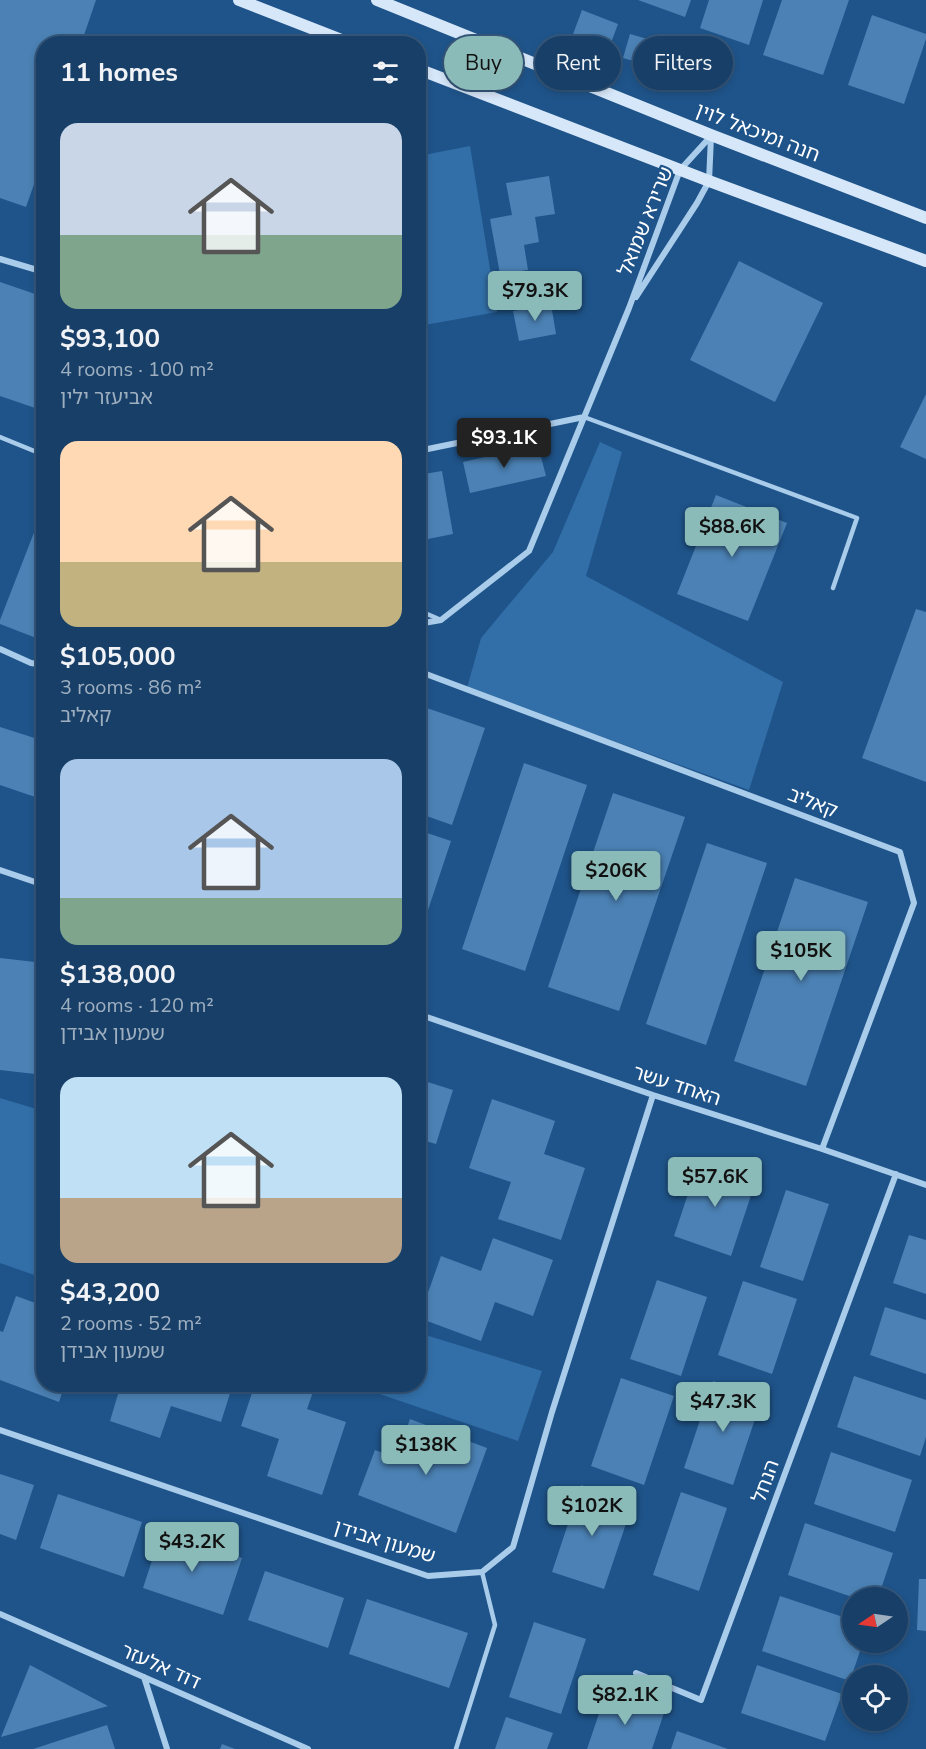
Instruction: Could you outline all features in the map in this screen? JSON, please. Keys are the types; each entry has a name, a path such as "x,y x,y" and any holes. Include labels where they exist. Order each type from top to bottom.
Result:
{"main road":[{"path":"239,0 331,36"},
{"name":"חנה ומיכאל לוין","path":"377,0 711,135 926,218"},
{"path":"426,72 709,181 926,261"}],"street":[{"name":"שרירא שמואל","path":"426,623 441,620 529,551 629,308 680,170 711,135"},
{"name":"שרירא שמואל","path":"629,308 709,181 711,135"},
{"path":"0,260 36,270"},
{"path":"426,449 584,417"},
{"path":"0,649 36,663"},
{"name":"קאליב","path":"426,674 900,852 914,903 822,1149"},
{"path":"0,870 36,882"},
{"name":"האחד עשר","path":"426,1017 926,1185"},
{"path":"482,1572 513,1547 552,1412 653,1095"},
{"name":"הנחל","path":"636,1673 701,1700 896,1174"},
{"name":"שמעון אבידן","path":"0,1430 428,1576 482,1572"},
{"name":"דוד אלעזר","path":"0,1614 308,1749"},
{"path":"144,1677 167,1749"}],"lane":[{"path":"584,417 857,518 833,588"},
{"path":"0,437 36,452"},
{"path":"426,613 441,620"},
{"path":"456,1749 495,1625 482,1572"}],"shaded area":[{"path":"470,146 497,312 426,325 426,155"},
{"path":"600,442 622,452 586,576 783,682 749,790 467,688 481,638 553,552"},
{"path":"0,1098 36,1109 36,1276 0,1263"},
{"path":"426,1335 542,1371 518,1441 374,1392 426,1392"}],"building":[{"path":"0,0 96,0 84,36 36,36 36,179 26,207 0,198"},
{"path":"638,0 691,0 685,17"},
{"path":"709,0 763,0 749,45 733,39 733,36 723,36 700,28"},
{"path":"782,0 849,0 823,75 763,55"},
{"path":"582,10 618,24 614,36 572,36"},
{"path":"872,15 926,34 904,104 848,85"},
{"path":"630,34 637,36 633,36 633,61 623,58"},
{"path":"549,176 555,214 535,217 539,242 524,245 528,270 500,274 490,219 512,215 506,183"},
{"path":"739,261 823,303 775,402 690,360"},
{"path":"0,282 36,294 36,408 0,396"},
{"path":"551,304 556,334 519,341 513,311"},
{"path":"926,394 926,459 900,447"},
{"path":"538,445 546,476 470,493 463,462"},
{"path":"442,471 453,534 426,539 426,474"},
{"path":"716,495 787,523 748,621 677,594"},
{"path":"35,530 36,638 0,624"},
{"path":"916,609 926,612 926,782 862,758"},
{"path":"426,708 485,728 452,825 426,816"},
{"path":"0,727 36,738 36,797 0,785"},
{"path":"524,763 587,785 525,971 462,949"},
{"path":"613,793 685,817 619,1011 548,987"},
{"path":"426,833 451,841 426,916"},
{"path":"707,843 767,863 706,1045 646,1024"},
{"path":"795,878 868,902 806,1086 734,1061"},
{"path":"0,958 36,962 35,1074 0,1070"},
{"path":"426,1082 453,1090 436,1144 426,1141"},
{"path":"492,1099 555,1121 544,1154 585,1168 561,1240 498,1219 511,1182 469,1168"},
{"path":"699,1161 756,1180 731,1256 674,1236"},
{"path":"786,1190 829,1204 803,1281 760,1267"},
{"path":"909,1235 926,1240 926,1294 893,1283"},
{"path":"493,1238 553,1260 533,1316 495,1302 481,1341 426,1321 426,1298 441,1256 481,1271"},
{"path":"657,1280 707,1297 681,1376 630,1359"},
{"path":"743,1281 797,1299 772,1374 718,1355"},
{"path":"16,1296 36,1303 36,1392 62,1392 59,1402 0,1380 0,1331 3,1332"},
{"path":"885,1307 926,1320 926,1374 870,1355"},
{"path":"854,1376 926,1400 926,1437 920,1456 837,1427"},
{"path":"621,1378 674,1396 644,1485 591,1466"},
{"path":"713,1381 762,1398 733,1485 684,1468"},
{"path":"119,1392 230,1392 221,1422 171,1406 160,1438 110,1421"},
{"path":"252,1392 313,1392 307,1409 346,1422 322,1495 267,1476 279,1439 241,1426"},
{"path":"410,1419 487,1448 456,1533 358,1495 375,1450 396,1458"},
{"path":"831,1452 912,1480 895,1532 814,1504"},
{"path":"0,1474 34,1485 16,1540 0,1534"},
{"path":"581,1485 633,1503 604,1589 552,1572"},
{"path":"681,1492 727,1508 699,1591 653,1575"},
{"path":"58,1494 142,1522 124,1577 40,1548"},
{"path":"805,1523 893,1553 882,1587 842,1587 842,1594 788,1575"},
{"path":"162,1530 242,1558 223,1615 143,1588"},
{"path":"265,1571 344,1598 328,1648 248,1620"},
{"path":"919,1579 926,1579 926,1631 917,1630"},
{"path":"780,1596 842,1617 842,1653 859,1653 855,1665 842,1665 842,1678 762,1651"},
{"path":"367,1599 468,1633 449,1688 349,1654"},
{"path":"534,1622 586,1639 561,1714 509,1697"},
{"path":"30,1665 108,1706 1,1737"},
{"path":"757,1665 842,1694 825,1741 741,1713"},
{"path":"606,1693 664,1713 652,1749 587,1749"},
{"path":"506,1717 553,1733 547,1749 495,1749"},
{"path":"107,1725 115,1749 33,1749"},
{"path":"677,1731 728,1749 671,1749"},
{"path":"222,1744 235,1749 220,1749"}]}
